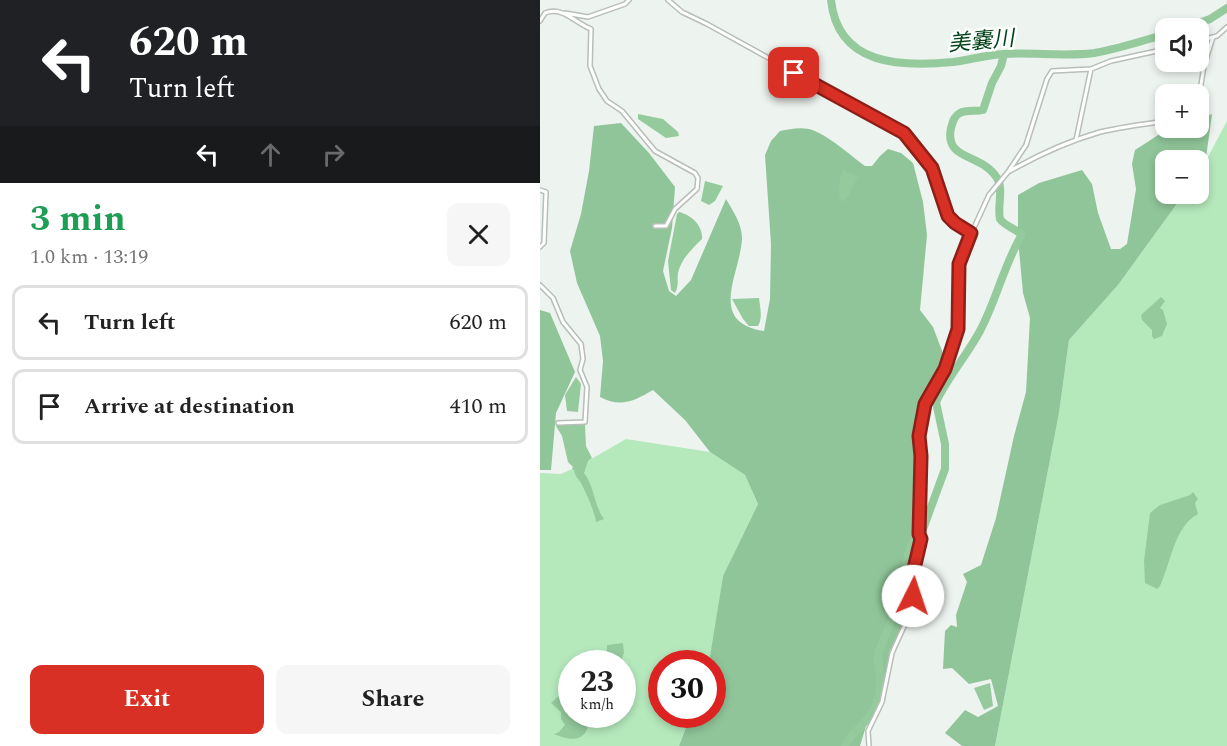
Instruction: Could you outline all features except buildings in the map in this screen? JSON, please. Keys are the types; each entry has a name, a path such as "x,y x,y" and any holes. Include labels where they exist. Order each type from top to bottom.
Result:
{"street":[{"path":"540,21 545,13 550,11 588,16 625,4 629,0"},
{"path":"668,0 681,12 707,24 904,133 932,168 948,216 971,233"},
{"path":"565,13 591,29 590,66 599,89 607,101 622,111 656,151 695,173 698,178 697,189 675,209 666,226 655,226"},
{"path":"1209,38 1217,36 1227,27"},
{"path":"1201,84 1213,37"},
{"path":"869,746 868,731 882,702 892,653 912,609 913,573 921,539 919,534 921,456 919,436 925,404 945,369 958,329 959,264 971,233 992,192 1026,145 1047,79 1052,71 1091,69 1111,61 1155,51"},
{"path":"1076,140 1091,69"},
{"path":"1008,172 1032,157 1076,140 1102,132 1155,123"},
{"path":"540,190 546,192 544,243 540,247"},
{"path":"540,285 553,298 560,316 578,338 583,352 580,370 587,387 585,422 558,423"}],"shaded area":[{"path":"638,114 663,119 678,132 679,136 666,138 638,119"},
{"path":"1212,114 1209,136 1209,115"},
{"path":"1227,121 1227,746 995,746 1059,413 1069,340 1118,285 1177,204 1209,204 1209,155"},
{"path":"621,123 649,153 675,187 672,228 663,271 669,291 676,296 691,280 726,199 742,233 733,280 731,307 736,318 746,326 764,331 770,299 771,244 765,155 771,141 780,131 809,129 831,140 865,166 872,166 888,149 901,153 913,163 923,202 927,235 920,310 933,327 944,356 928,392 927,435 914,474 919,505 911,559 912,592 903,632 869,716 860,746 679,746 686,728 726,728 726,650 711,650 723,576 758,504 745,475 710,452 685,420 653,390 621,403 600,397 603,361 600,336 577,283 570,251 581,214 594,126"},
{"path":"1155,137 1209,138 1207,150 1155,150 1155,204 1177,204 1118,285 1069,340 1059,413 995,746 962,746 945,733 965,710 978,717 998,706 991,679 969,684 952,668 943,669 945,631 951,625 957,627 956,615 967,582 963,574 981,565 996,518 1026,392 1030,318 1023,293 1018,239 1018,195 1039,183 1082,170 1092,184 1098,213 1111,249 1120,249 1127,244 1136,189 1132,164 1135,150"},
{"path":"843,170 858,177 847,198 842,202 839,186"},
{"path":"705,181 723,186 715,201 709,205 701,201"},
{"path":"679,212 695,221 701,229 702,239 682,263 675,293 671,290 668,261"},
{"path":"1161,297 1165,301 1160,308 1163,310 1167,324 1162,336 1154,339 1152,330 1142,320 1141,315"},
{"path":"759,298 760,323 758,326 749,326 732,299"},
{"path":"540,310 550,313 575,372 556,413 551,470 540,470"},
{"path":"576,377 581,384 578,412 567,411 565,395"},
{"path":"556,424 585,424 586,446 592,458 588,461 584,473 604,519 596,522 581,483 568,462 562,436 556,426"},
{"path":"626,439 710,452 745,475 758,504 723,576 712,650 648,650 648,728 686,728 679,746 540,746 540,473 561,474"},
{"path":"1193,492 1198,499 1195,503 1198,514 1190,519 1179,536 1164,577 1157,589 1145,583 1144,561 1150,513 1160,505"},
{"path":"623,643 624,650 607,650 607,645"},
{"path":"990,683 993,706 984,710 974,688"},
{"path":"558,697 558,709 551,703"},
{"path":"562,728 587,728 584,735 574,739 554,734"}],"waterway":[{"name":"美嚢川","path":"831,0 836,22 846,38 859,50 875,58 893,62 913,64 953,62 1003,54 1094,53 1155,37"},
{"name":"美嚢川","path":"1209,19 1227,8"},
{"path":"845,746 876,705 880,685 879,651 898,603 909,550 917,534 923,529 945,469 945,444 936,402 980,331 1021,234 1000,219 1000,187 997,178 982,164 959,152 950,139 951,128 956,116 966,111 983,110 1004,54"}],"route":[{"path":"794,73 904,133 932,168 948,216 971,233 959,264 958,329 945,369 925,404 919,436 921,506 919,534 921,539 913,573 913,596"}]}
